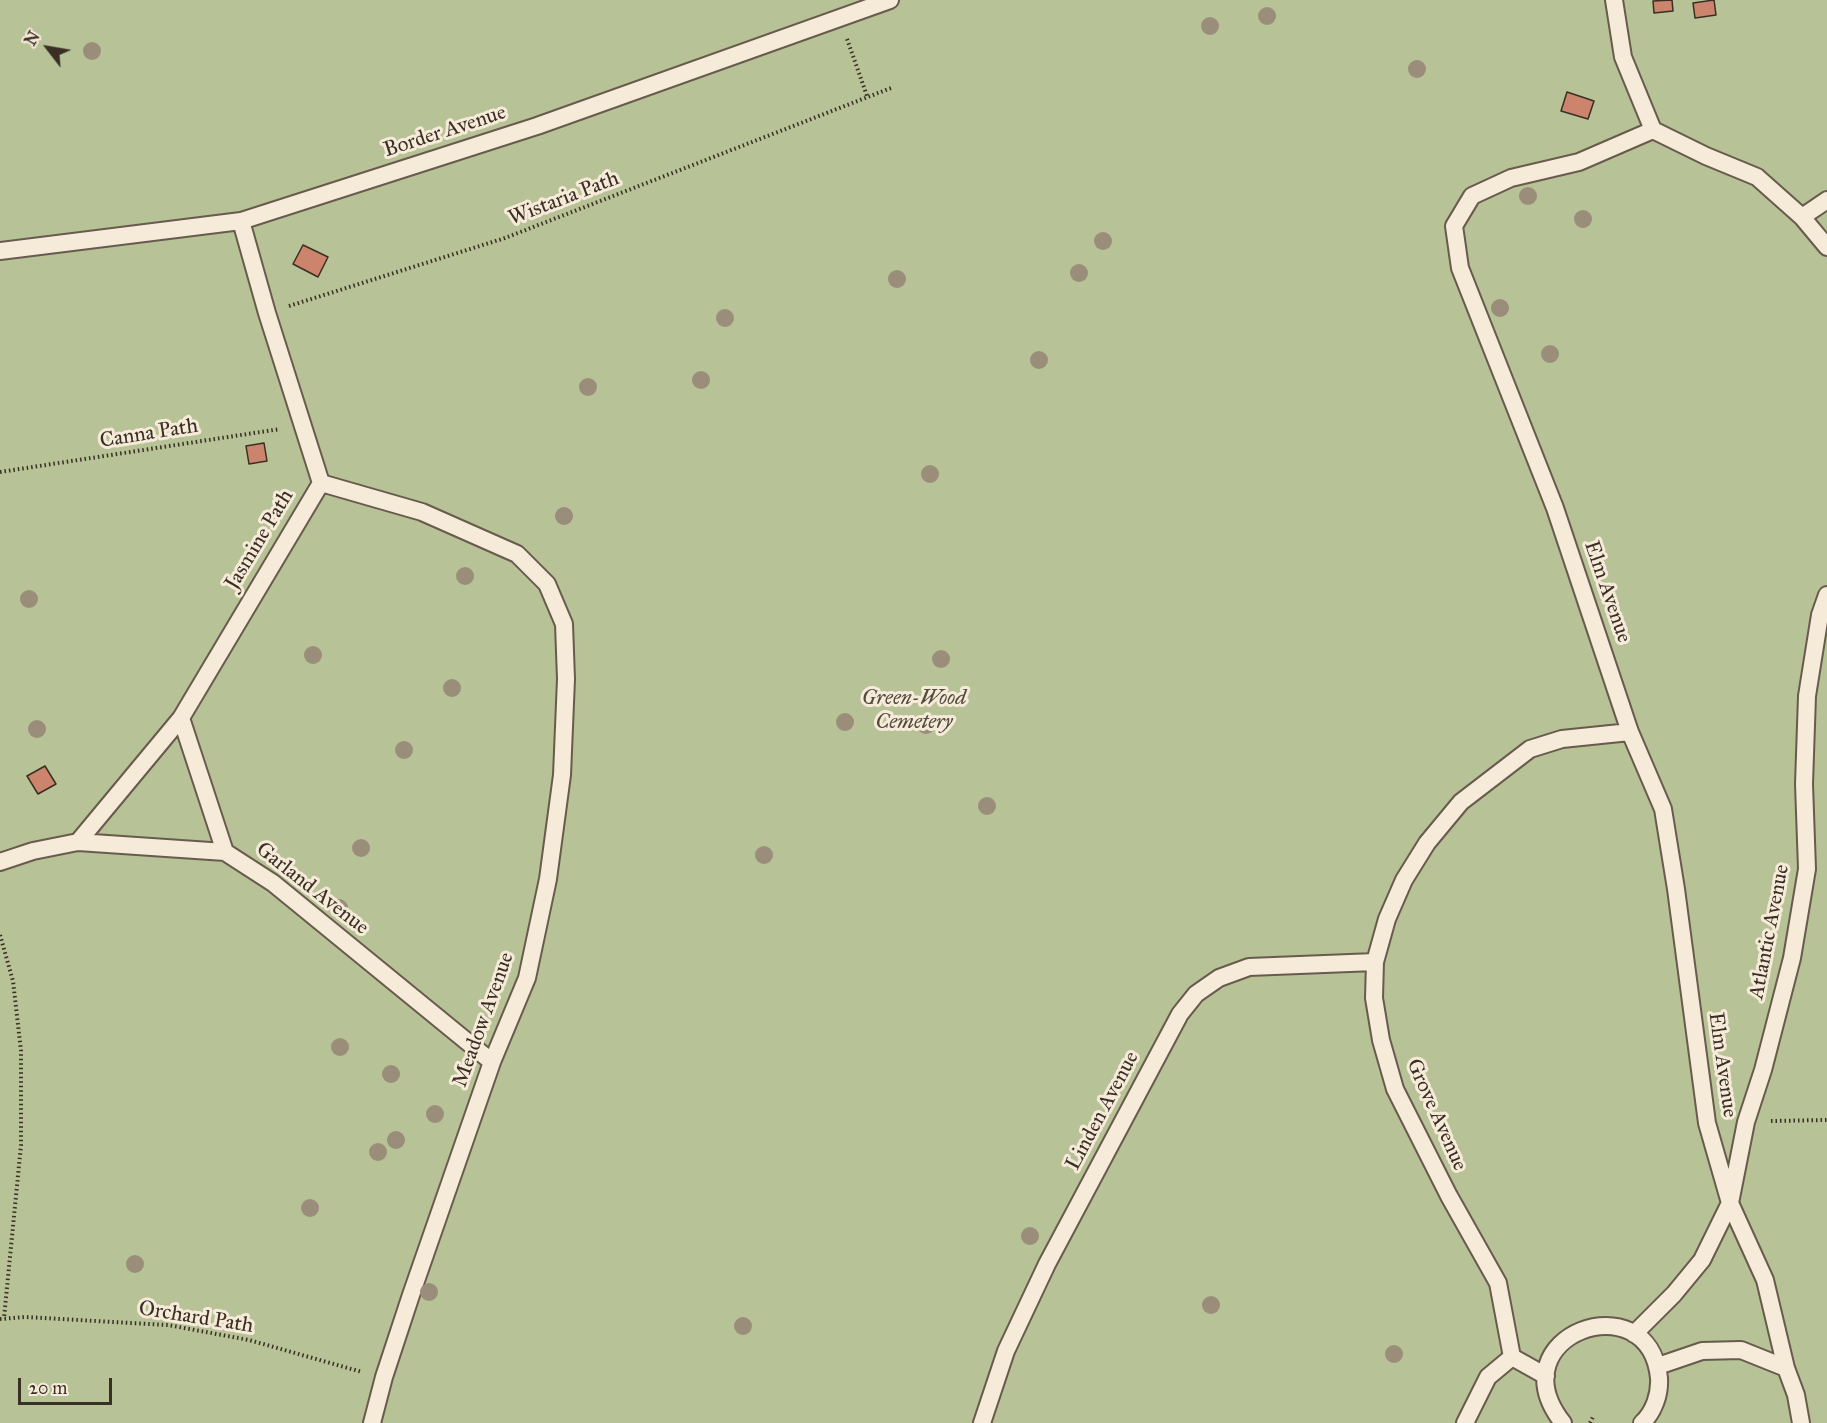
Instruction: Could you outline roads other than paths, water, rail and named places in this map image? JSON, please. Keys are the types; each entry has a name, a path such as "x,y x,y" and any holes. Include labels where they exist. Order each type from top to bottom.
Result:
{"lane":[{"path":"1614,0 1623,57 1653,130 1706,156 1757,177 1802,217 1827,247"},
{"name":"Border Avenue","path":"0,251 241,221 537,126 886,1"},
{"name":"Elm Avenue","path":"1653,130 1579,162 1511,178 1472,196 1454,226 1460,268 1555,508 1630,732 1663,809 1707,1123 1730,1203"},
{"path":"1802,217 1827,200"},
{"name":"Jasmine Path","path":"78,842 181,718 321,483 267,313 241,221"},
{"name":"Meadow Avenue","path":"321,483 422,512 517,554 548,584 564,624 566,678 562,775 548,879 526,978 492,1062 384,1377 372,1423"},
{"name":"Atlantic Avenue","path":"1634,1334 1674,1294 1702,1260 1730,1203 1746,1122 1763,1070 1792,958 1807,869 1804,784 1807,696 1820,615 1827,595"},
{"path":"181,718 225,852"},
{"name":"Grove Avenue","path":"1512,1357 1498,1283 1449,1196 1395,1089 1377,1019 1374,998 1375,962 1386,919 1404,880 1427,843 1461,802 1530,749 1562,739 1630,732"},
{"name":"Garland Avenue","path":"0,862 33,851 78,842 225,852 273,883 492,1062"},
{"name":"Linden Avenue","path":"982,1423 1006,1351 1047,1264 1180,1014 1196,994 1219,978 1250,967 1375,962"},
{"path":"1730,1203 1765,1280 1786,1368 1796,1395 1801,1423"},
{"path":"1563,1423 1553,1411 1547,1394 1546,1376 1551,1358 1562,1342 1578,1330 1597,1325 1616,1326 1634,1334 1648,1348 1658,1366 1660,1384 1656,1403 1642,1423"},
{"path":"1658,1366 1702,1351 1741,1350 1786,1368"},
{"path":"1465,1423 1488,1377 1512,1357 1546,1376"}],"park label":[{"name":"Green-Wood Cemetery","path":"914,711"}]}
